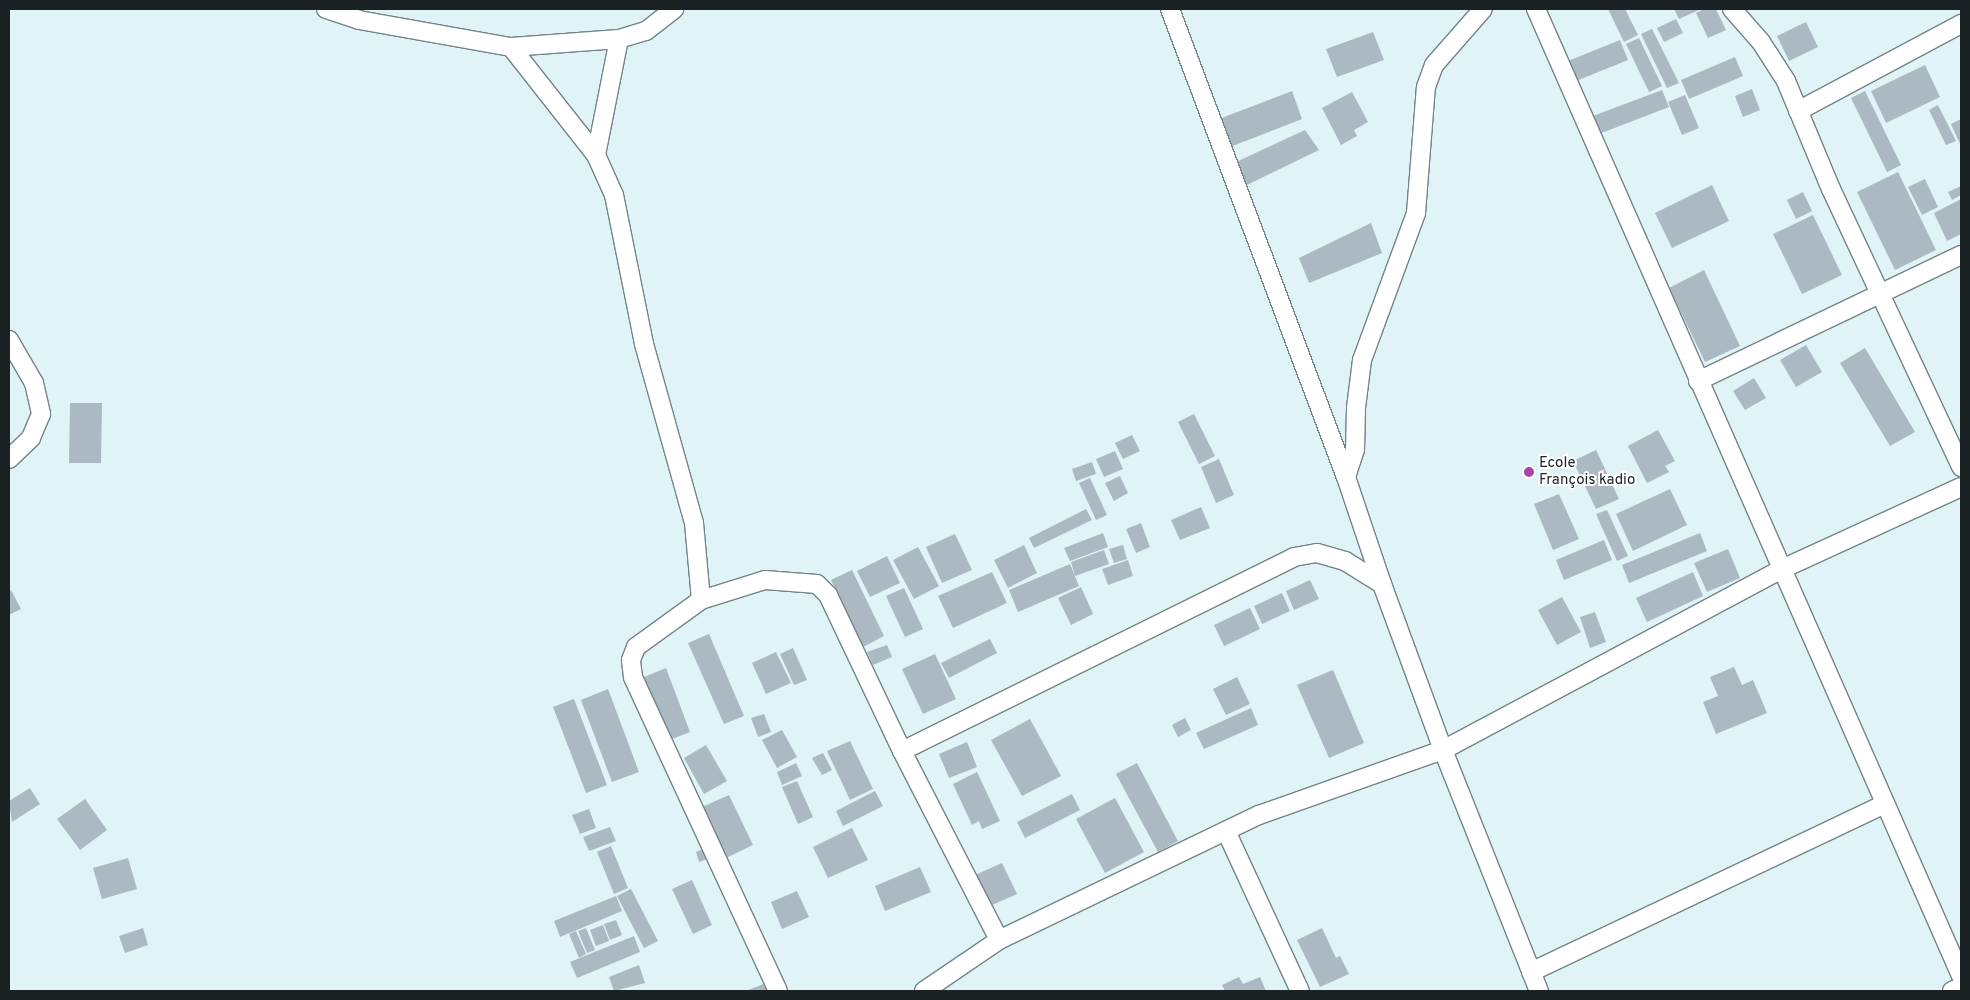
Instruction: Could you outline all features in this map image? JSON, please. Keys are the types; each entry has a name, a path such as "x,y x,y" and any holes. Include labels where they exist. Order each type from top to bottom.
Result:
{"street":[{"path":"326,9 359,20 512,47 619,39 646,31 674,9"},
{"path":"1170,9 1346,477 1382,584 1443,750 1539,991"},
{"path":"1346,477 1355,450 1356,408 1362,360 1416,213 1426,87 1434,65 1483,9"},
{"path":"1536,9 1961,976"},
{"path":"1732,9 1766,50 1786,81 1880,293 1961,467"},
{"path":"1798,110 1961,24"},
{"path":"596,155 619,39"},
{"path":"512,47 596,155 614,196 644,344 694,523 702,600"},
{"path":"1698,381 1961,256"},
{"path":"9,340 34,383 41,414 31,438 9,459"},
{"path":"924,991 1000,940 1259,815 1443,750 1782,569 1961,487"},
{"path":"902,751 1294,557 1317,553 1345,561 1382,584"},
{"path":"778,991 633,677 631,660 636,647 702,600 765,580 817,584 828,595 902,751 1000,940"},
{"path":"1531,972 1885,804"},
{"path":"1226,831 1300,991"},
{"path":"1952,991 1961,987"}],"building":[{"path":"1608,9 1625,9 1638,35 1624,42"},
{"path":"1674,9 1701,9 1679,19"},
{"path":"1704,9 1716,9 1726,30 1708,38 1696,13"},
{"path":"1676,19 1683,33 1664,42 1657,28"},
{"path":"1806,22 1818,47 1789,61 1777,36"},
{"path":"1652,29 1679,83 1667,88 1641,34"},
{"path":"1373,32 1384,60 1337,77 1326,49"},
{"path":"1639,38 1662,86 1649,92 1626,44"},
{"path":"1620,40 1628,60 1576,81 1568,61"},
{"path":"1735,57 1743,76 1689,99 1681,80"},
{"path":"1925,65 1940,97 1886,123 1871,91"},
{"path":"1752,89 1760,110 1743,117 1735,96"},
{"path":"1662,90 1669,107 1599,134 1593,116"},
{"path":"1292,91 1302,119 1230,147 1219,119"},
{"path":"1865,91 1901,165 1887,172 1851,98"},
{"path":"1352,92 1368,122 1354,130 1357,136 1341,145 1322,108"},
{"path":"1685,95 1699,128 1682,135 1668,102"},
{"path":"1938,105 1956,141 1946,145 1929,110"},
{"path":"1961,119 1961,146 1951,124"},
{"path":"1305,130 1319,150 1245,186 1236,162"},
{"path":"1898,172 1936,250 1895,270 1857,192"},
{"path":"1925,179 1938,207 1922,215 1908,187"},
{"path":"1712,185 1729,221 1672,248 1655,213"},
{"path":"1961,186 1961,195 1952,200 1948,192"},
{"path":"1803,192 1812,211 1796,219 1787,200"},
{"path":"1961,199 1961,234 1947,241 1934,213"},
{"path":"1813,215 1842,275 1802,294 1773,234"},
{"path":"1371,223 1382,253 1309,283 1299,258"},
{"path":"1704,270 1740,346 1705,362 1669,288"},
{"path":"1806,345 1822,372 1796,387 1780,360"},
{"path":"1865,348 1915,432 1890,446 1840,363"},
{"path":"1754,378 1766,398 1745,410 1733,391"},
{"path":"70,403 102,403 101,463 69,463"},
{"path":"1194,414 1215,456 1199,464 1178,422"},
{"path":"1658,430 1675,461 1665,466 1669,472 1647,483 1628,446"},
{"path":"1132,435 1140,451 1123,459 1115,443"},
{"path":"1596,450 1619,499 1596,509 1573,461"},
{"path":"1115,451 1123,469 1104,477 1096,459"},
{"path":"1219,459 1234,495 1216,503 1201,467"},
{"path":"1092,462 1096,474 1076,481 1072,469"},
{"path":"1120,476 1128,493 1114,501 1105,483"},
{"path":"1090,478 1107,515 1096,520 1079,483"},
{"path":"1670,489 1687,525 1633,551 1616,514"},
{"path":"1559,494 1579,539 1553,550 1534,504"},
{"path":"1201,507 1210,528 1180,540 1171,520"},
{"path":"1086,509 1092,520 1034,548 1029,538"},
{"path":"1607,510 1628,556 1617,561 1596,514"},
{"path":"1141,523 1150,547 1136,553 1126,529"},
{"path":"1103,533 1108,547 1070,561 1064,548"},
{"path":"1700,533 1707,551 1629,583 1622,565"},
{"path":"955,534 972,570 942,583 926,547"},
{"path":"1604,540 1612,560 1564,580 1556,560"},
{"path":"1024,545 1037,573 1008,588 994,560"},
{"path":"1123,545 1127,559 1114,563 1109,549"},
{"path":"918,547 939,586 914,599 893,560"},
{"path":"1728,549 1740,578 1707,592 1694,563"},
{"path":"1104,550 1109,564 1075,576 1071,562"},
{"path":"887,556 900,583 870,597 857,571"},
{"path":"1128,560 1133,576 1108,585 1102,569"},
{"path":"1070,564 1079,586 1018,612 1009,590"},
{"path":"852,570 884,636 863,647 831,580"},
{"path":"992,572 1007,603 953,628 938,596"},
{"path":"1693,572 1703,596 1647,622 1636,598"},
{"path":"1310,580 1319,599 1294,610 1286,591"},
{"path":"1081,587 1093,614 1071,625 1058,598"},
{"path":"904,588 923,629 905,637 886,596"},
{"path":"11,590 21,609 9,615 9,591"},
{"path":"1282,593 1290,611 1262,624 1254,606"},
{"path":"1562,597 1581,632 1557,645 1538,610"},
{"path":"1250,608 1260,629 1224,646 1214,625"},
{"path":"1595,612 1606,642 1590,648 1580,617"},
{"path":"709,634 744,716 724,724 688,643"},
{"path":"990,639 997,653 949,678 941,663"},
{"path":"887,645 892,657 873,665 867,652"},
{"path":"793,648 807,680 794,685 780,654"},
{"path":"776,652 791,683 766,694 752,663"},
{"path":"935,654 956,699 923,714 902,669"},
{"path":"1734,667 1742,685 1753,680 1767,713 1716,734 1703,702 1718,696 1710,677"},
{"path":"666,668 690,732 667,741 642,678"},
{"path":"1333,670 1364,743 1329,758 1297,685"},
{"path":"1237,677 1250,704 1226,715 1213,689"},
{"path":"608,689 639,772 612,782 581,700"},
{"path":"574,699 607,785 586,793 553,707"},
{"path":"1251,708 1258,725 1204,749 1196,733"},
{"path":"764,714 771,732 758,737 751,718"},
{"path":"1185,718 1191,730 1178,737 1172,725"},
{"path":"1030,719 1061,776 1022,796 991,740"},
{"path":"782,730 797,757 777,768 762,740"},
{"path":"850,741 873,789 850,800 827,751"},
{"path":"967,742 977,767 949,778 939,754"},
{"path":"706,745 727,781 704,794 684,758"},
{"path":"823,753 832,770 822,775 812,758"},
{"path":"796,763 802,776 782,785 777,772"},
{"path":"1137,763 1178,841 1158,852 1116,774"},
{"path":"977,772 1000,821 982,829 979,821 972,825 953,784"},
{"path":"797,781 813,817 798,824 782,787"},
{"path":"30,788 40,804 12,822 9,801"},
{"path":"875,791 883,806 843,826 836,811"},
{"path":"1072,794 1080,810 1025,838 1017,822"},
{"path":"729,795 753,845 726,858 702,807"},
{"path":"1115,798 1144,852 1105,873 1076,819"},
{"path":"85,799 107,830 80,850 57,819"},
{"path":"589,809 596,828 580,834 572,815"},
{"path":"610,827 616,841 589,851 583,837"},
{"path":"852,828 868,860 828,878 813,847"},
{"path":"611,846 628,888 614,894 597,852"},
{"path":"706,848 710,858 699,862 696,852"},
{"path":"128,858 137,889 102,899 93,868"},
{"path":"1002,863 1017,894 990,906 975,875"},
{"path":"920,867 931,892 885,911 875,886"},
{"path":"692,880 712,925 693,934 672,889"},
{"path":"631,889 658,941 644,948 617,896"},
{"path":"797,891 809,917 782,929 771,902"},
{"path":"616,896 622,911 560,937 554,921"},
{"path":"616,920 622,935 610,940 604,924"},
{"path":"603,925 609,941 596,946 590,930"},
{"path":"143,928 148,945 125,953 119,936"},
{"path":"586,928 595,950 587,953 578,931"},
{"path":"1322,928 1336,958 1340,956 1349,974 1320,987 1297,940"},
{"path":"576,931 586,954 579,958 569,934"},
{"path":"634,936 640,952 577,978 570,962"},
{"path":"639,965 645,983 614,991 609,977"},
{"path":"1239,977 1243,984 1260,977 1266,991 1225,991 1222,985"},
{"path":"771,981 775,991 746,991"}],"place":[{"name":"Ecole François kadio","path":"1529,472"}]}
